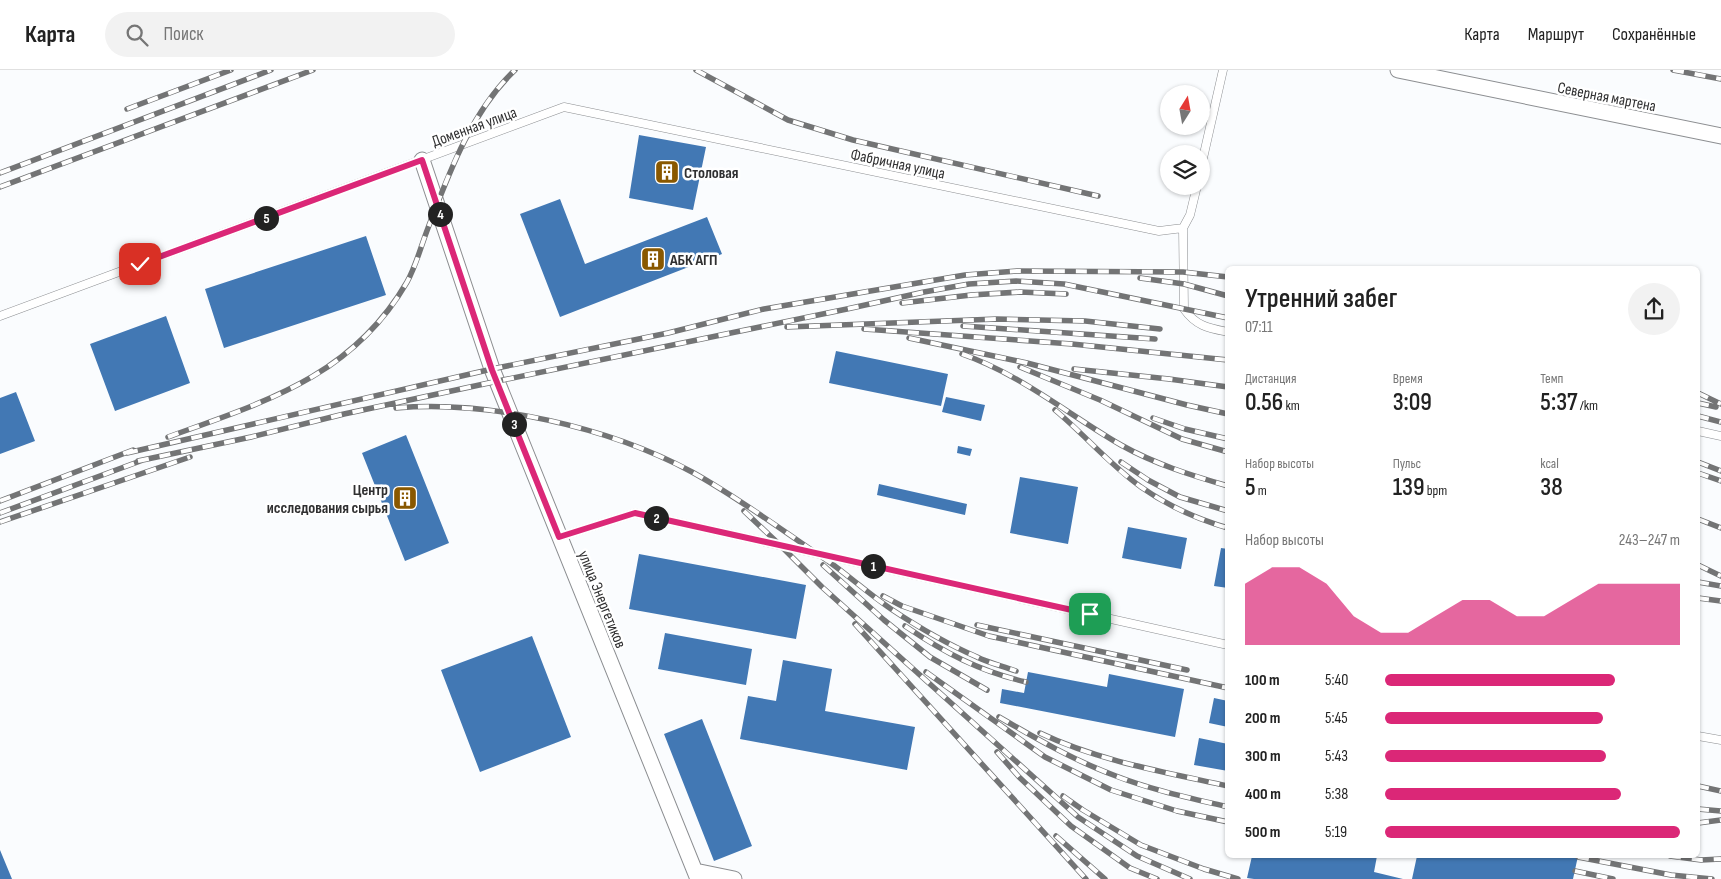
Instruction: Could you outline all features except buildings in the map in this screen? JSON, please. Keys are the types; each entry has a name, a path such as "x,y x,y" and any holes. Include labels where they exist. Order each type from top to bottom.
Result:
{"street":[{"name":"Северная мартена","path":"1398,70 1721,136"},
{"name":"улица Энергетиков","path":"422,160 492,370 696,875"},
{"path":"696,875 734,879"}],"lane":[{"path":"1206,145 1223,70"},
{"name":"Доменная улица","path":"0,316 564,107"},
{"name":"Фабричная улица","path":"564,107 1159,232 1183,228"},
{"path":"1195,195 1190,215 1183,228 1184,309 1188,315 1203,326 1225,331"},
{"path":"1700,431 1721,436"},
{"path":"559,537 635,513 1225,644"},
{"path":"1700,736 1721,740"}],"railway":[{"path":"127,109 231,70"},
{"path":"0,173 271,70"},
{"path":"0,187 313,70"},
{"path":"168,437 271,398 333,364 360,341 385,314 407,282 416,263 444,186 463,144 486,105 515,70"},
{"path":"696,70 788,120 853,140 1098,196"},
{"path":"1673,70 1721,79"},
{"path":"127,453 492,369 668,333 764,309 965,275 1017,271 1183,272 1225,277"},
{"path":"1140,278 1184,284 1225,295"},
{"path":"138,461 498,381 969,284 1016,281 1064,284 1225,317"},
{"path":"902,303 971,295 1020,292 1066,294"},
{"path":"787,327 997,319 1085,321 1160,329"},
{"path":"963,326 1155,339"},
{"path":"864,329 1072,344 1225,360"},
{"path":"909,338 1027,363 1225,413"},
{"path":"962,354 1004,372 1134,452 1200,478 1225,485"},
{"path":"1020,367 1100,400 1182,439 1225,451"},
{"path":"1074,369 1225,387"},
{"path":"1700,394 1721,404"},
{"path":"1700,403 1716,407"},
{"path":"396,408 470,408 548,420 624,442 659,456 692,472 744,504 828,561 891,609 922,629 955,647 1016,671"},
{"path":"1055,410 1141,487 1183,511 1225,527"},
{"path":"1700,417 1721,422"},
{"path":"1153,418 1185,429 1225,438"},
{"path":"0,501 133,450"},
{"path":"0,522 190,457"},
{"path":"0,513 143,460"},
{"path":"1121,462 1148,480 1180,497 1225,510"},
{"path":"1700,463 1721,471"},
{"path":"1700,474 1721,481"},
{"path":"744,511 822,587 1078,817 1137,856 1190,879"},
{"path":"1700,520 1721,528"},
{"path":"823,565 884,620 930,657 987,690"},
{"path":"1700,566 1721,576"},
{"path":"1700,582 1721,586"},
{"path":"883,596 902,606 989,636 1225,687"},
{"path":"1700,598 1721,601"},
{"path":"855,624 1086,879"},
{"path":"977,625 1187,670"},
{"path":"905,626 934,645 978,667 1026,682"},
{"path":"926,672 1045,757 1111,790 1177,811 1225,821"},
{"path":"999,717 1056,749 1101,770 1157,790 1225,806"},
{"path":"1040,733 1062,743 1109,758 1225,785"},
{"path":"997,752 1019,777 1071,826 1130,868 1157,879"},
{"path":"1700,786 1721,791"},
{"path":"1063,796 1141,845 1204,869 1238,879"},
{"path":"1700,809 1721,811"},
{"path":"1700,823 1721,820"},
{"path":"1056,836 1105,879"},
{"path":"1583,858 1671,875 1712,879"},
{"path":"1686,858 1701,860 1721,859"},
{"path":"1575,871 1613,879"}],"place":[{"name":"Столовая","path":"667,172"},
{"name":"АБК АГП","path":"653,259"},
{"name":"Центр исследования сырья","path":"405,498"}],"route":[{"path":"140,264 422,160 492,370 559,537 635,513 1090,614"}]}
